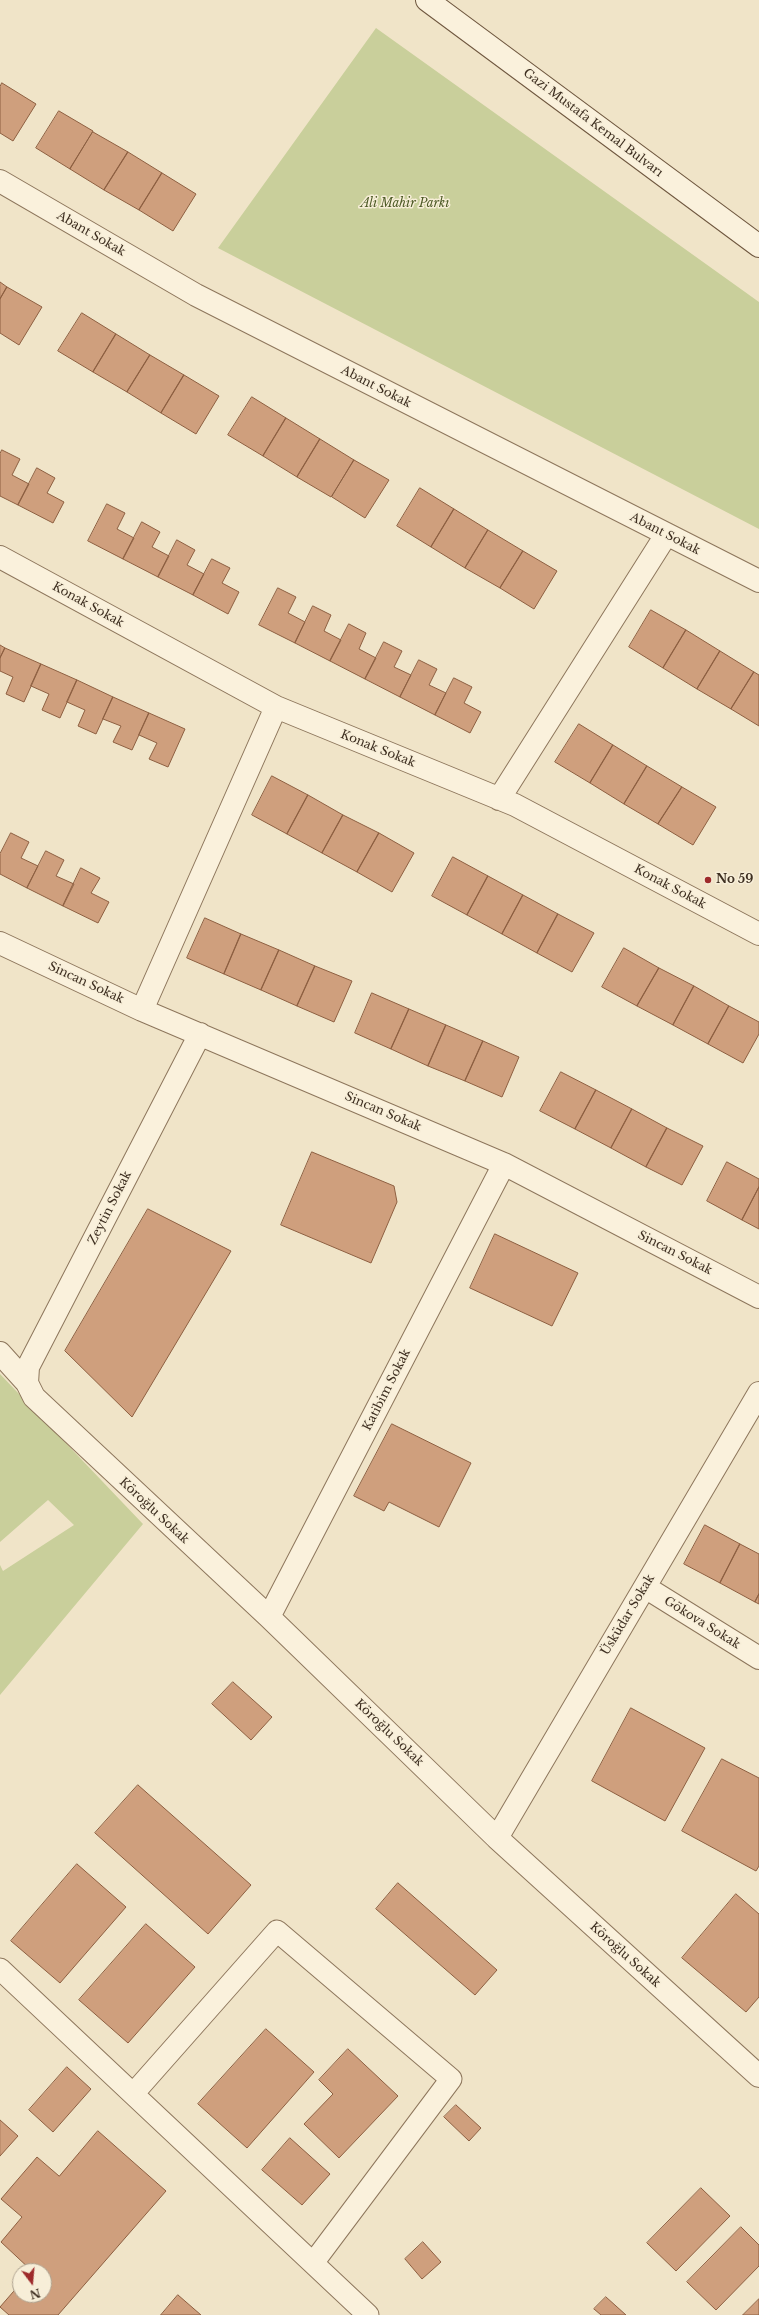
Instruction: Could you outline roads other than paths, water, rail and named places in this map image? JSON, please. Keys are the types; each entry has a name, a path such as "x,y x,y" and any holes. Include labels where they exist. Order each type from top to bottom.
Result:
{"street":[{"name":"Gazi Mustafa Kemal Bulvarı","path":"427,0 759,246"},
{"name":"Abant Sokak","path":"0,181 196,295 759,581"},
{"path":"499,799 666,534"},
{"name":"Konak Sokak","path":"0,557 276,707 515,805 759,934"},
{"path":"142,1010 276,707"},
{"name":"Sincan Sokak","path":"0,943 142,1010 504,1164 759,1296"},
{"name":"Zeytin Sokak","path":"27,1383 28,1367 200,1034"},
{"name":"Katibim Sokak","path":"269,1617 504,1164"},
{"name":"Köroğlu Sokak","path":"0,1353 27,1383 34,1398 269,1617 496,1838 759,2076"},
{"name":"Üsküdar Sokak","path":"496,1838 759,1393"},
{"name":"Gökova Sokak","path":"645,1587 759,1658"}],"lane":[{"path":"133,2094 277,1931 451,2079 313,2263"},
{"path":"0,1969 368,2315"}],"place":[{"name":"No 59","path":"708,880"}],"park label":[{"name":"Ali Mahir Parkı","path":"405,204"}]}
